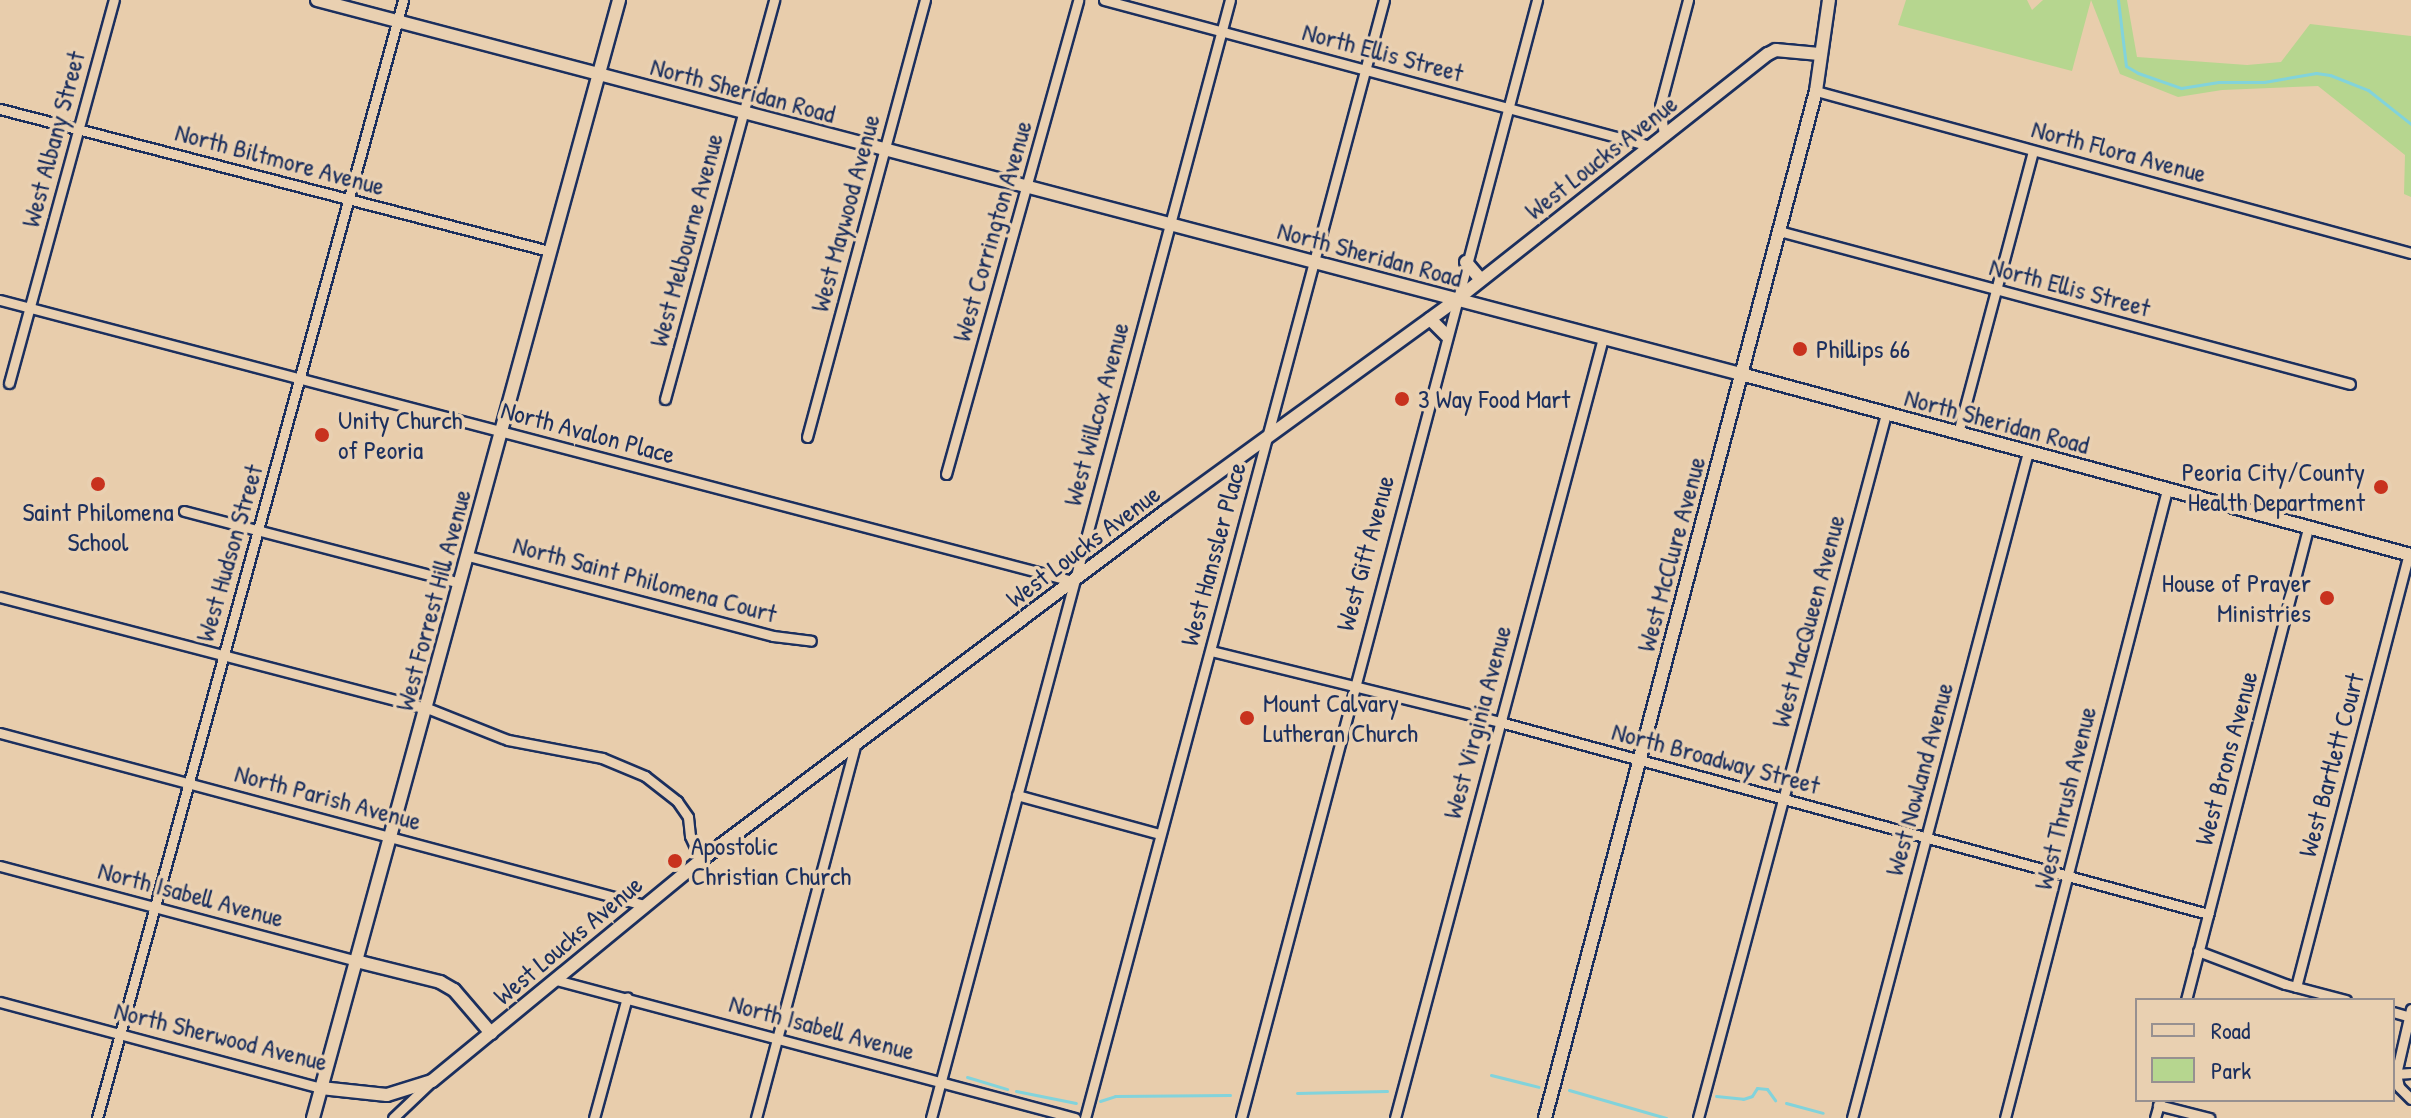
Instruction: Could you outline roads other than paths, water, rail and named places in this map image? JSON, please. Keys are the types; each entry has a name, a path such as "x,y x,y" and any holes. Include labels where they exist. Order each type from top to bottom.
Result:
{"main road":[{"name":"North Sheridan Road","path":"317,0 1741,374 2410,554"},
{"name":"West Forrest Hill Avenue","path":"313,1118 619,0"},
{"name":"West McClure Avenue","path":"1545,1118 1816,91 1829,0"},
{"name":"West Loucks Avenue","path":"432,1081 701,860 1072,581 1456,300 1776,50 1819,54"},
{"path":"1466,262 1481,280"},
{"path":"1430,319 1446,335"},
{"name":"North Isabell Avenue","path":"356,961 447,986 491,1033"},
{"name":"North Sherwood Avenue","path":"321,1088 387,1095 432,1081"}],"street":[{"name":"West Albany Street","path":"9,383 114,0"},
{"name":"West Hudson Street","path":"97,1118 403,0"},
{"name":"West Melbourne Avenue","path":"665,399 774,0"},
{"name":"West Maywood Avenue","path":"807,437 925,0"},
{"name":"West Corrington Avenue","path":"946,474 1078,0"},
{"name":"North Ellis Street","path":"1104,0 1650,146"},
{"name":"West Willcox Avenue","path":"931,1118 1072,581 1230,0"},
{"name":"West Hanssler Place","path":"1085,1118 1384,0"},
{"name":"West Gift Avenue","path":"1241,1118 1537,0"},
{"path":"1664,135 1658,114 1688,0"},
{"name":"North Flora Avenue","path":"1816,91 2411,253"},
{"name":"North Biltmore Avenue","path":"0,109 549,251"},
{"path":"1958,433 2033,151"},
{"name":"North Ellis Street","path":"1779,231 2350,384"},
{"name":"North Avalon Place","path":"0,300 1072,581"},
{"name":"West Virginia Avenue","path":"1395,1118 1603,338"},
{"name":"West MacQueen Avenue","path":"1698,1118 1886,414"},
{"name":"West Nowland Avenue","path":"1852,1118 2028,452"},
{"name":"West Thrush Avenue","path":"2005,1118 2167,490"},
{"path":"184,511 259,528 460,583"},
{"name":"West Brons Avenue","path":"2186,998 2308,527"},
{"name":"West Bartlett Court","path":"2296,987 2410,554"},
{"name":"North Saint Philomena Court","path":"468,556 765,634 811,641"},
{"path":"0,597 427,708 495,736 588,754 645,776 683,808 690,836 701,860"},
{"name":"North Broadway Street","path":"1211,651 1500,722 2208,914"},
{"name":"North Parish Avenue","path":"0,733 392,835 644,905"},
{"path":"756,1118 855,745"},
{"path":"1017,795 1160,834"},
{"name":"North Isabell Avenue","path":"0,866 356,961"},
{"path":"2198,951 2296,987 2338,998"},
{"name":"North Isabell Avenue","path":"556,980 1075,1118"},
{"path":"594,1118 627,997"},
{"name":"North Sherwood Avenue","path":"0,1002 321,1088"},
{"path":"2410,1014 2396,1074 2399,1087 2411,1099"},
{"path":"2396,1074 2411,1073"},
{"name":"West Loucks Avenue","path":"393,1118 432,1081"},
{"path":"2155,1118 2159,1102 2209,1118"}],"waterway":[{"path":"2118,0 2126,66 2138,73 2181,88 2219,82 2264,82 2316,73 2330,75 2368,90 2411,124"},
{"path":"1491,1075 1539,1087"},
{"path":"967,1077 1007,1089"},
{"path":"1716,1096 1743,1099 1752,1096 1757,1088 1767,1089 1775,1100"},
{"path":"1569,1090 1666,1118"},
{"path":"1016,1091 1076,1103"},
{"path":"1297,1093 1387,1091"},
{"path":"1100,1101 1115,1096 1230,1095"},
{"path":"1786,1103 1823,1113"}],"place":[{"name":"Phillips 66","path":"1800,349"},
{"name":"3 Way Food Mart","path":"1402,399"},
{"name":"Unity Church of Peoria","path":"322,435"},
{"name":"Saint Philomena School","path":"98,484"},
{"name":"Peoria City/County Health Department","path":"2381,487"},
{"name":"House of Prayer Ministries","path":"2327,598"},
{"name":"Mount Calvary Lutheran Church","path":"1247,718"},
{"name":"Apostolic Christian Church","path":"675,861"}]}
